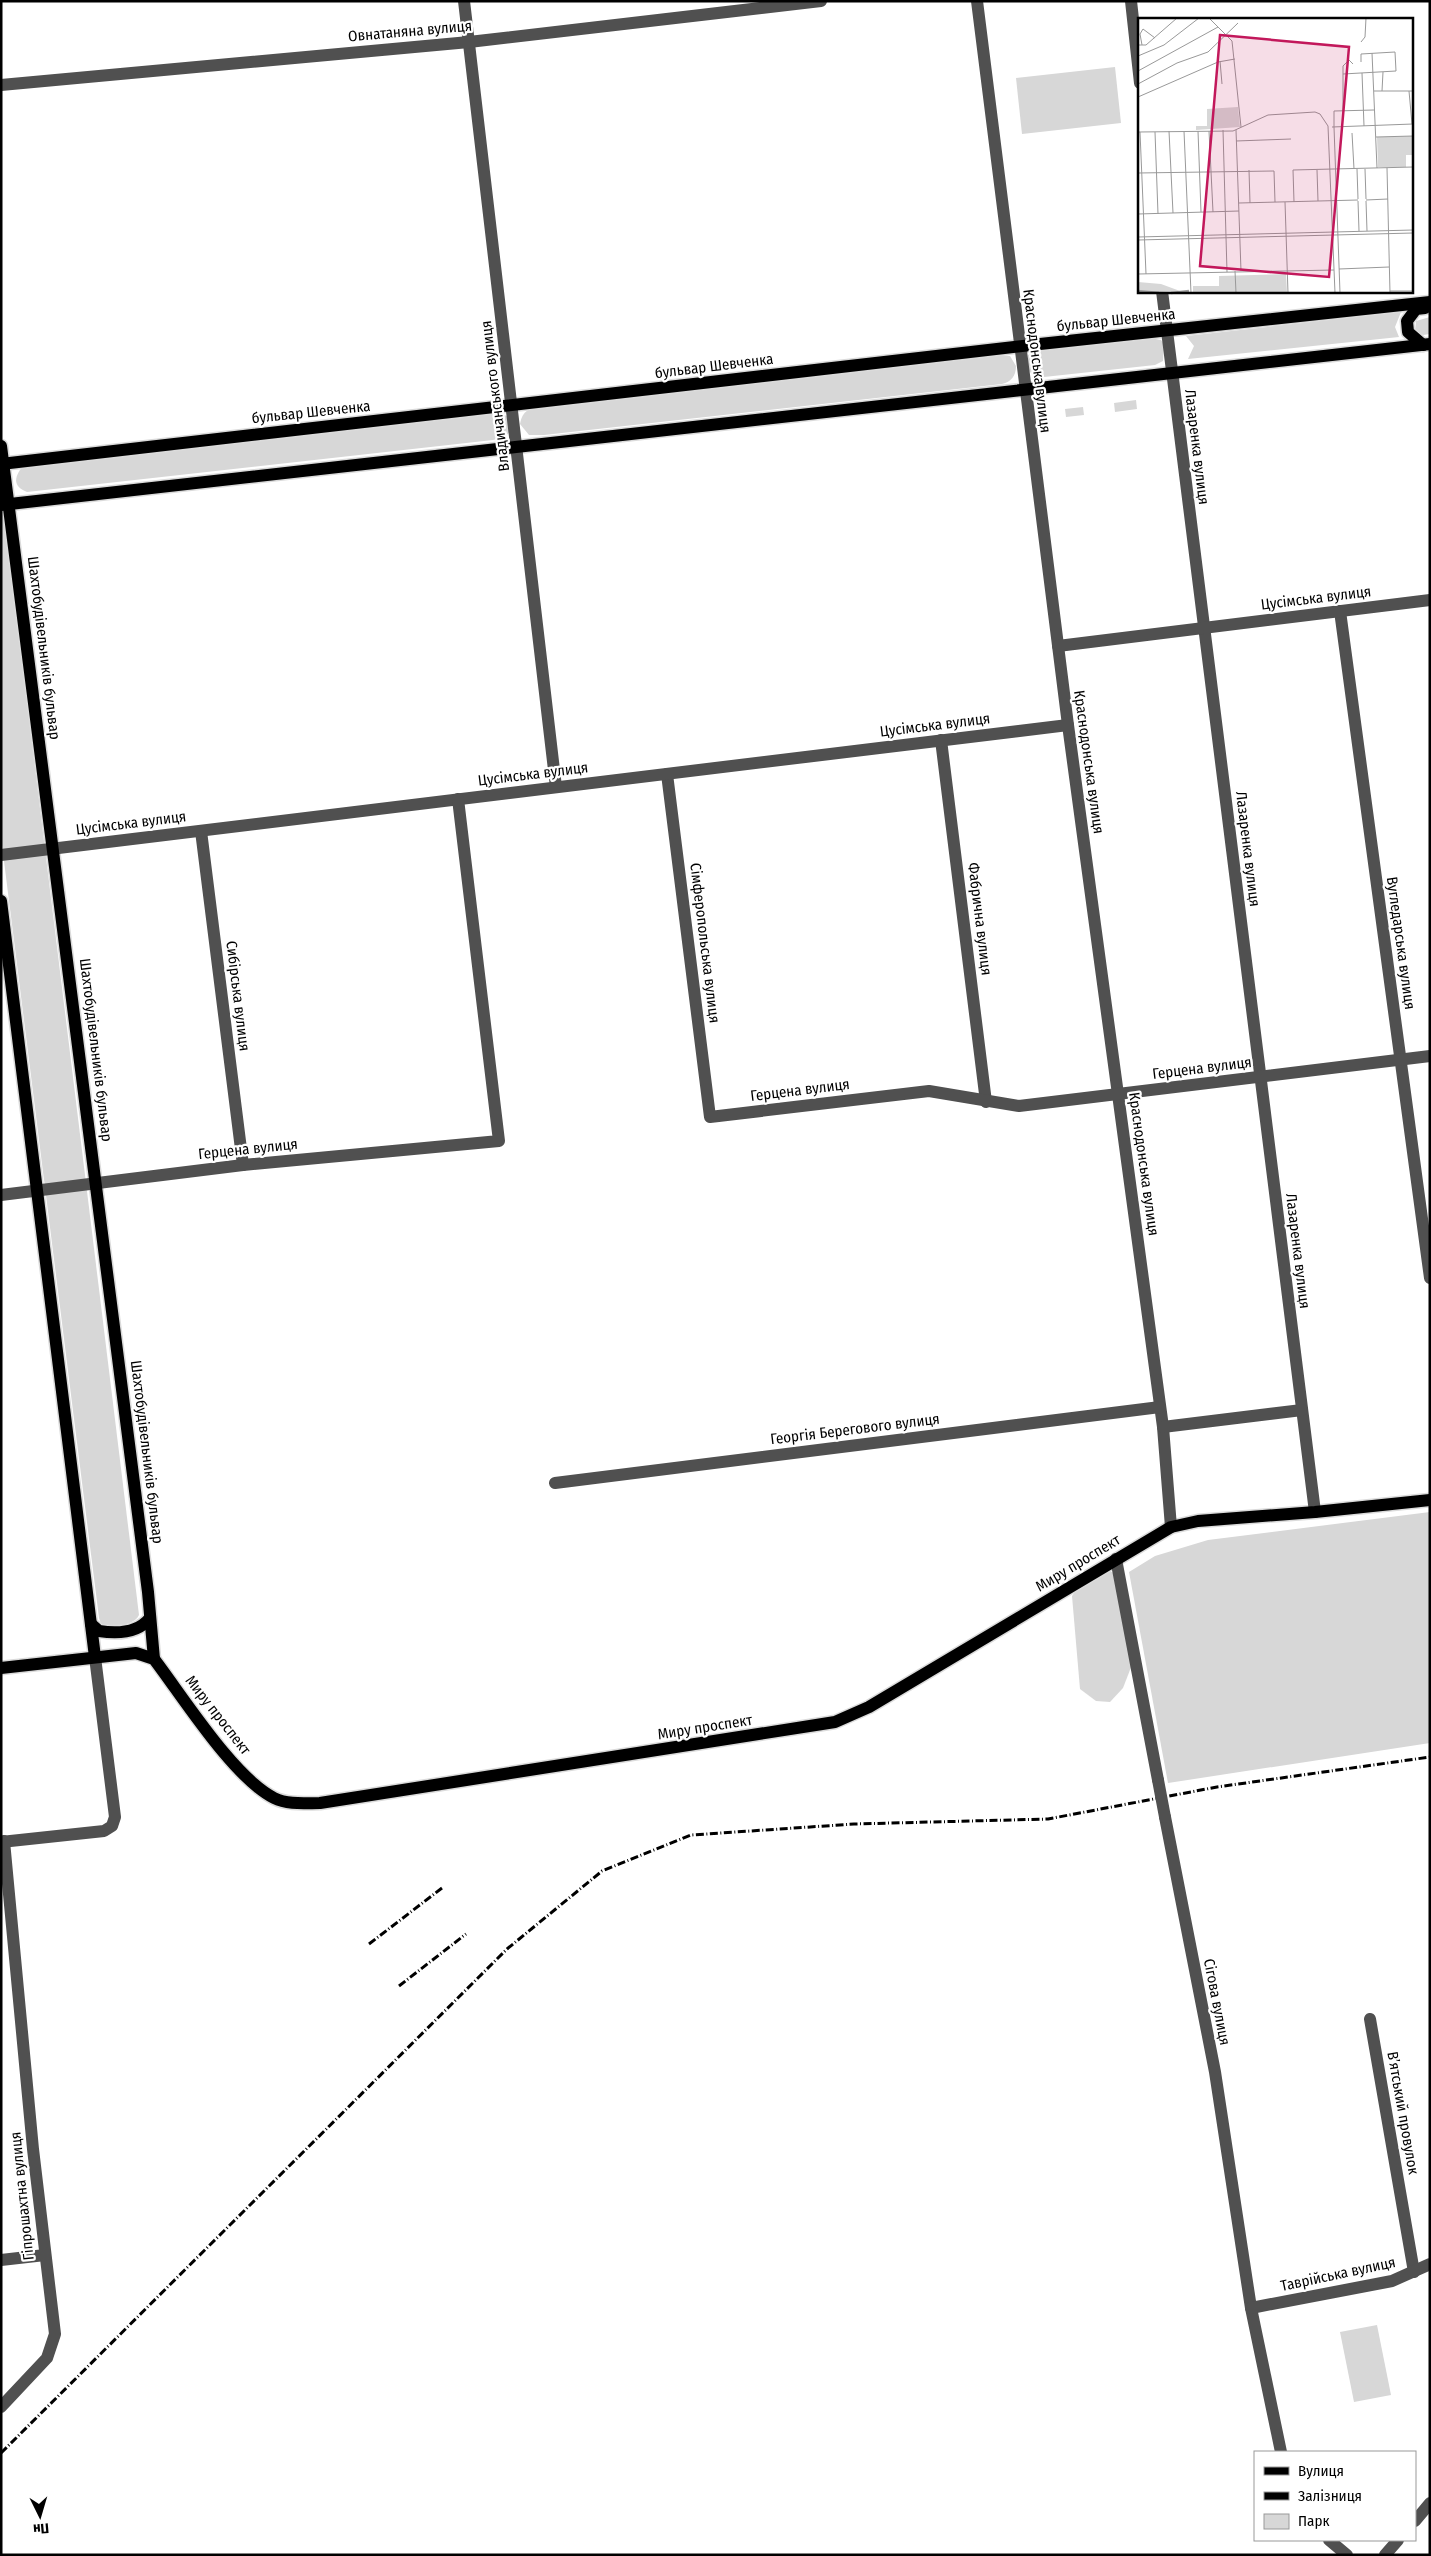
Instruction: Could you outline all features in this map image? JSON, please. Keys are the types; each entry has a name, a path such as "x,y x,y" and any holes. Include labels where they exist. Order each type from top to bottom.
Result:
{"main road":[{"name":"бульвар Шевченка","path":"3,464 1019,347 1430,302"},
{"path":"1426,345 1408,332 1407,321 1416,309 1430,307"},
{"path":"5,505 1025,388 1426,345"},
{"name":"Шахтобудівельників бульвар","path":"1,446 5,505 54,849 154,1659"},
{"path":"1,901 95,1657"},
{"name":"Миру проспект","path":"154,1659 231,1761 257,1786 275,1798 296,1804 320,1802 835,1722 870,1708 1170,1527 1198,1521 1315,1512 1430,1500"},
{"path":"91,1624 99,1631 131,1631 143,1627 150,1618"},
{"path":"1,1668 136,1653 154,1659"}],"street":[{"name":"Владичанського вулиця","path":"464,1 518,446 556,788"},
{"name":"Овнатаняна вулиця","path":"1,85 469,42 821,1"},
{"name":"Краснодонська вулиця","path":"977,1 1068,725 1163,1427 1170,1527"},
{"path":"1131,1 1138,65"},
{"name":"Лазаренка вулиця","path":"1162,292 1315,1512"},
{"name":"Цусімська вулиця","path":"1058,646 1430,600"},
{"name":"Вугледарська вулиця","path":"1340,611 1430,1278"},
{"name":"Цусімська вулиця","path":"1,855 1068,725"},
{"name":"Фабрична вулиця","path":"941,740 986,1102"},
{"name":"Сімферопольська вулиця","path":"667,774 710,1117"},
{"name":"Герцена вулиця","path":"1,1195 243,1165 499,1141 458,799"},
{"name":"Сибірська вулиця","path":"201,831 243,1165"},
{"name":"Герцена вулиця","path":"710,1117 929,1091 1019,1106 1430,1056"},
{"name":"Георгія Берегового вулиця","path":"555,1484 1160,1407"},
{"path":"1163,1427 1302,1410"},
{"name":"Сігова вулиця","path":"1116,1559 1164,1817 1215,2072 1251,2308 1280,2451"},
{"path":"3,1841 104,1831 112,1826 115,1817 95,1657"},
{"name":"Гіпрошахтна вулиця","path":"1,2408 47,2358 55,2334 45,2255 3,1841"},
{"name":"В’ятський провулок","path":"1370,2019 1414,2272"},
{"path":"1,2260 45,2255"},
{"name":"Таврійська вулиця","path":"1251,2308 1392,2281 1430,2264"},
{"path":"1416,2520 1430,2503"},
{"path":"1330,2541 1347,2555"},
{"path":"1385,2555 1397,2541"}],"green space":[{"path":"1115,67 1121,123 1022,134 1016,78"},
{"path":"1401,312 1395,327 1399,337 1188,359 1194,346 1186,336"},
{"path":"1430,317 1430,334 1423,335 1415,331 1416,321"},
{"path":"1150,338 1161,340 1164,344 1163,361 1155,365 1044,377 1032,374 1028,370 1028,355 1037,350"},
{"path":"1001,355 1010,356 1016,366 1012,378 1002,384 544,435 529,435 520,424 527,410 543,405"},
{"path":"1136,400 1137,409 1115,412 1114,403"},
{"path":"1083,407 1084,415 1066,417 1065,409"},
{"path":"493,411 507,416 511,430 505,437 493,440 27,492 19,487 16,480 18,473 24,465"},
{"path":"1,515 4,515 139,1615 128,1624 117,1626 101,1624 99,1618 1,837"},
{"path":"1430,1512 1430,1743 1168,1783 1129,1572 1155,1556 1208,1540"},
{"path":"1108,1570 1119,1576 1135,1657 1123,1688 1110,1702 1096,1701 1080,1689 1072,1596 1081,1584"},
{"path":"1377,2325 1391,2395 1354,2402 1340,2332"}],"railway":[{"path":"1,2453 507,1949 602,1871 691,1835 854,1824 1048,1819 1217,1787 1430,1757"},
{"path":"369,1944 442,1888"},
{"path":"399,1986 466,1934"}]}
